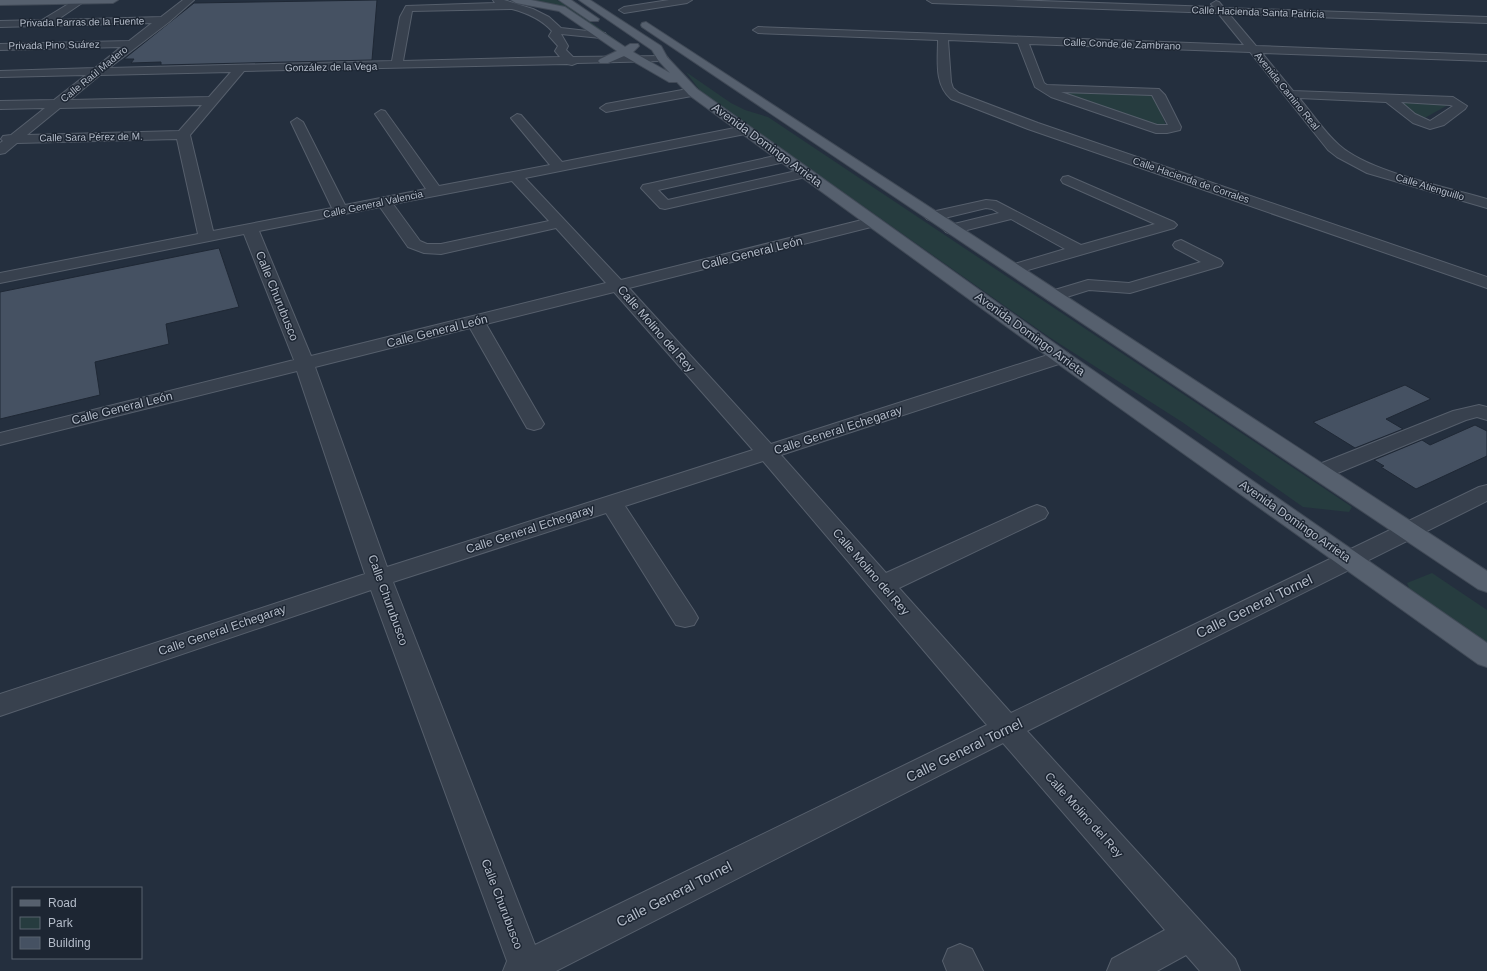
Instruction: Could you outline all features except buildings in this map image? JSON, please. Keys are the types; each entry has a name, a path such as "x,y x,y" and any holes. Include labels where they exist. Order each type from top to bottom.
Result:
{"main road":[{"path":"0,2 113,0"},
{"path":"564,0 633,45 638,59 693,92"},
{"name":"Avenida Domingo Arrieta","path":"584,0 633,45 656,48 662,58 693,92 745,130 1061,357 1487,657"},
{"path":"607,0 1487,583"},
{"path":"514,3 562,9 601,35 633,45"},
{"path":"604,61 633,45"},
{"path":"662,58 684,67"},
{"path":"736,99 780,115"}],"street":[{"name":"Calle Raúl Madero","path":"0,150 6,139 58,104 132,44 190,0"},
{"path":"492,0 514,3 551,22 558,30 601,35"},
{"path":"624,10 687,0"},
{"name":"Calle Hacienda Santa Patricia","path":"932,0 1170,4 1222,11 1487,20"},
{"name":"Avenida Camino Real","path":"1213,0 1333,147 1342,154 1372,170"},
{"path":"46,22 80,1"},
{"path":"397,65 404,34 404,15 409,8 514,3"},
{"name":"Privada Parras de la Fuente","path":"0,24 165,20"},
{"path":"558,30 554,36 560,40 563,46 560,51 572,62"},
{"name":"Calle Conde de Zambrano","path":"758,30 1487,58"},
{"name":"Calle Hacienda de Corrales","path":"943,37 944,82 948,90 955,96 1040,128 1487,283"},
{"path":"1023,40 1038,85 1055,94 1156,129 1175,127 1159,95 1155,92 1044,88"},
{"name":"Privada Pino Suárez","path":"5,47 132,44"},
{"path":"0,53 5,47"},
{"name":"González de la Vega","path":"0,74 572,62 662,58"},
{"path":"207,237 183,135 240,69"},
{"path":"606,108 693,92"},
{"path":"1293,97 1392,101"},
{"path":"0,105 211,101"},
{"path":"98,137 135,102"},
{"path":"381,114 435,191"},
{"path":"517,118 559,167"},
{"path":"297,122 341,211"},
{"name":"Calle General Valencia","path":"0,278 745,130"},
{"name":"Calle Sara Pérez de M.","path":"6,139 183,135"},
{"path":"784,158 648,188 665,205 805,173"},
{"name":"Calle Atienguillo","path":"1372,170 1487,204"},
{"name":"Calle Molino del Rey","path":"515,176 619,286 1007,728 1223,971"},
{"path":"1014,269 1169,225 1068,180"},
{"path":"384,202 414,244 420,248 428,249 441,249 560,223"},
{"path":"932,216 986,204 996,205 1078,250"},
{"path":"951,228 1013,214"},
{"name":"Calle General León","path":"0,438 476,322 874,222"},
{"name":"Calle Churubusco","path":"250,229 304,363 379,578 525,970"},
{"path":"1054,296 1088,285 1130,288 1215,262 1182,245"},
{"path":"476,322 534,424"},
{"name":"Calle General Echegaray","path":"0,705 379,578 1061,357"},
{"path":"1320,472 1460,415 1479,411 1487,414"},
{"name":"Calle General Tornel","path":"525,970 1007,728 1409,532 1487,492"},
{"path":"611,503 685,618"},
{"path":"883,585 1037,513"},
{"path":"1124,971 1190,934"}],"green space":[{"path":"526,0 557,0 570,7 626,47 577,15 558,7"},
{"path":"686,72 731,103 745,110 768,117 1352,507 1349,512 1303,507 1182,422 1049,337 701,92"},
{"path":"1059,92 1153,93 1167,128"},
{"path":"1398,101 1448,105 1421,120"},
{"path":"1432,573 1487,610 1487,645 1411,592 1407,583"}]}
